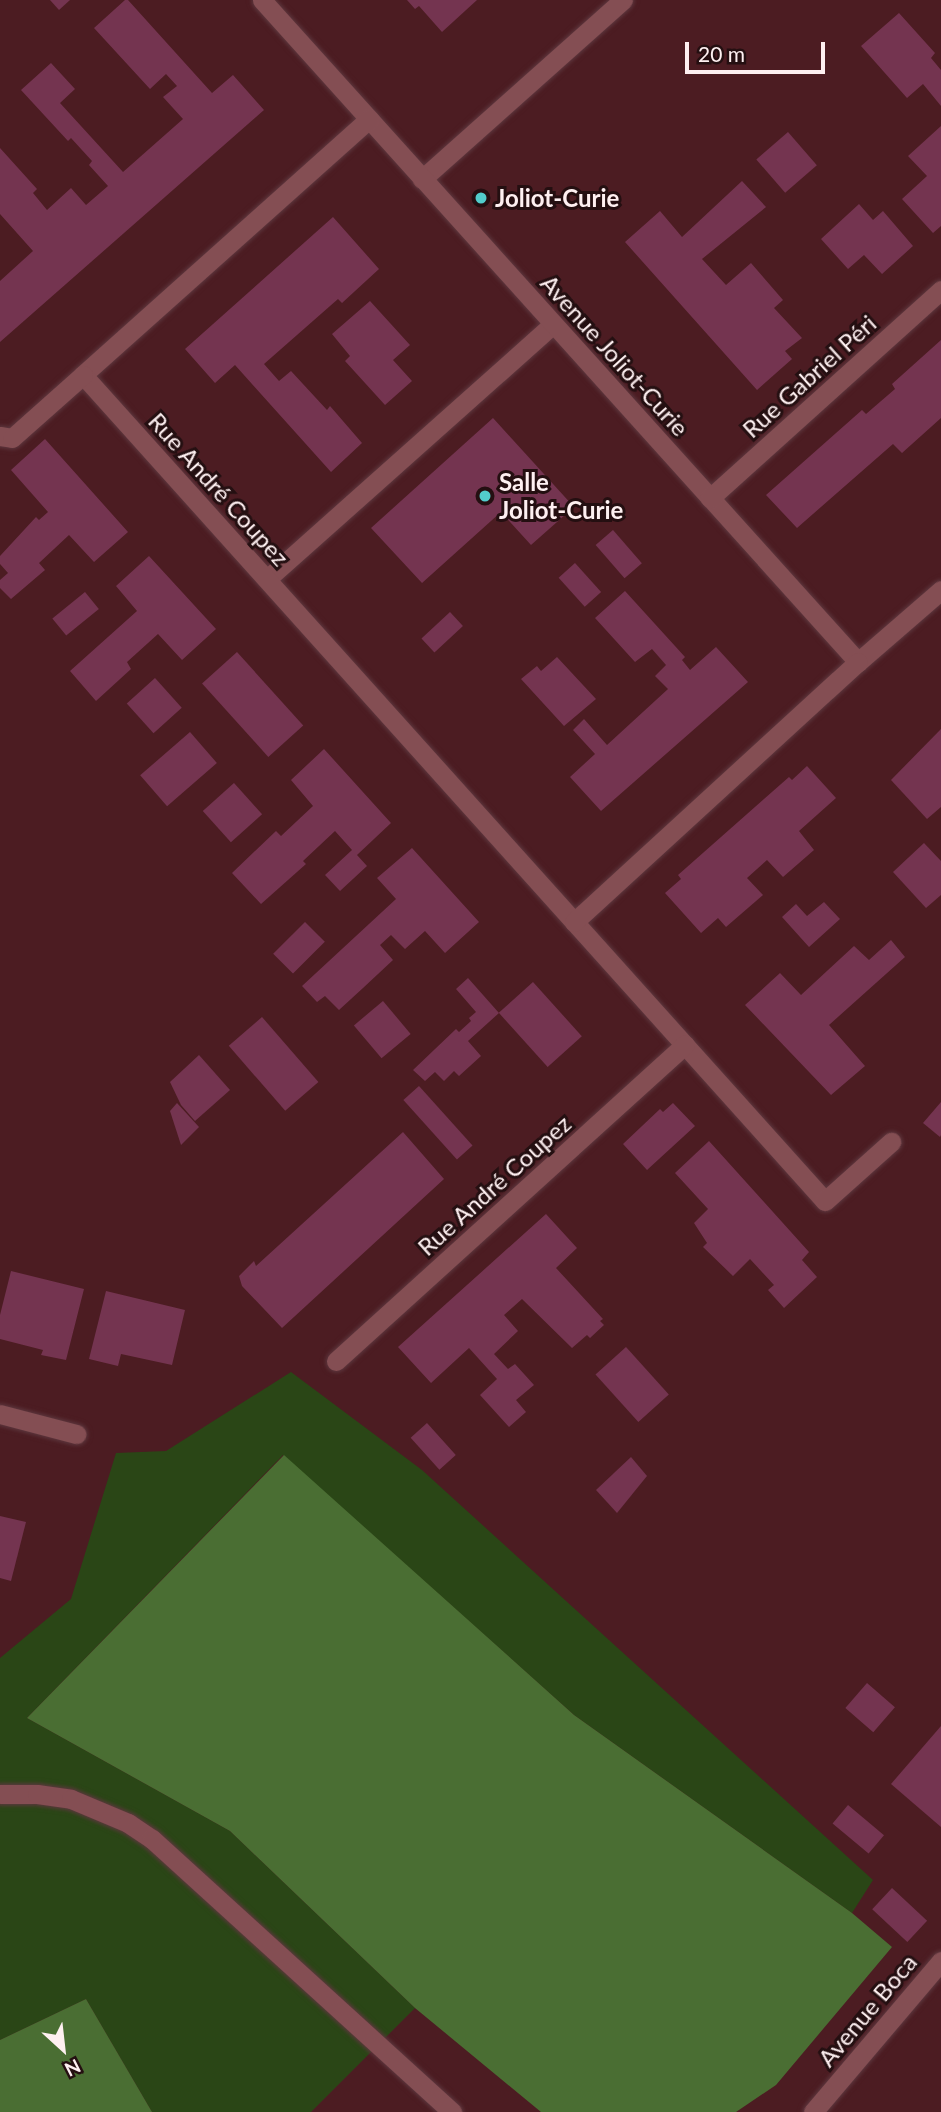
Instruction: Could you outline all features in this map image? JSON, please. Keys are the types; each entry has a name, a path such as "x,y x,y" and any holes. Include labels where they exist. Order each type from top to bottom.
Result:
{"street":[{"name":"Avenue Joliot-Curie","path":"261,0 858,662"},
{"path":"422,179 623,0"},
{"path":"0,436 12,438 369,118"},
{"name":"Rue Gabriel Péri","path":"710,498 941,290"},
{"path":"267,579 553,324"},
{"name":"Rue André Coupez","path":"83,374 825,1201 891,1142"},
{"path":"574,922 858,662 941,590"},
{"name":"Rue André Coupez","path":"336,1361 685,1045"},
{"path":"0,1414 76,1434"},
{"path":"0,1794 37,1794 71,1799 128,1823 152,1839 452,2112"},
{"name":"Avenue Boca","path":"813,2112 941,1961"}],"green space":[{"path":"291,1372 422,1470 873,1880 852,1913 574,1715 283,1455 27,1718 230,1831 415,2008 311,2112 152,2112 86,1999 0,2040 0,1658 71,1599 116,1453 166,1451"},
{"path":"284,1455 574,1715 852,1913 892,1947 776,2085 736,2112 541,2112 415,2008 230,1831 27,1718"},
{"path":"86,1999 152,2112 0,2112 0,2040"}],"building":[{"path":"50,0 70,0 59,10"},
{"path":"128,0 212,93 233,75 264,110 0,342 0,281 33,251 0,214 0,148 37,189 33,193 47,210 71,188 86,205 108,186 89,165 92,161 71,138 68,141 21,90 51,63 75,89 60,103 123,172 183,119 163,97 177,86 166,74 150,89 94,28"},
{"path":"407,0 477,0 442,32 419,6 415,9"},
{"path":"899,13 935,53 931,58 941,70 941,106 923,84 907,98 861,46"},
{"path":"941,126 941,226 933,233 902,199 927,176 908,156"},
{"path":"788,132 817,165 785,193 756,160"},
{"path":"742,181 766,207 702,259 726,285 751,263 783,300 774,308 802,338 785,351 792,359 757,390 625,242 660,211 682,237"},
{"path":"859,204 873,220 883,211 913,246 882,274 864,255 848,269 821,239"},
{"path":"333,217 379,269 342,303 338,299 264,364 279,381 291,371 327,410 330,406 362,443 331,472 235,365 215,383 185,349"},
{"path":"370,301 410,345 393,360 412,381 385,405 345,361 350,356 332,334"},
{"path":"941,340 941,418 902,453 893,444 797,528 766,495 862,410 866,414 895,389 892,384"},
{"name":"Salle Joliot-Curie","path":"493,418 574,507 531,545 501,512 422,583 371,528"},
{"path":"45,439 128,532 94,562 69,535 39,563 45,570 11,599 0,588 0,580 8,573 0,564 0,556 36,517 39,520 48,512 11,470"},
{"path":"613,530 642,563 625,578 596,545"},
{"path":"149,556 216,629 182,660 158,634 127,662 131,669 96,701 70,671 137,611 116,586"},
{"path":"575,563 601,592 585,607 559,578"},
{"path":"625,591 685,657 682,660 690,670 716,647 748,682 601,811 570,777 595,754 573,730 584,719 607,745 668,689 655,676 666,665 652,649 635,662 595,618"},
{"path":"85,592 99,609 66,636 52,618"},
{"path":"450,612 463,626 434,652 421,639"},
{"path":"237,652 303,726 268,757 202,683"},
{"path":"557,657 596,699 564,726 521,679 537,666 541,671"},
{"path":"155,678 182,708 154,733 127,703"},
{"path":"941,729 941,807 927,819 891,780"},
{"path":"190,732 217,763 167,806 140,775"},
{"path":"324,749 391,823 357,855 367,866 340,891 325,875 352,850 335,831 303,861 306,864 261,904 232,873 276,831 281,836 313,806 291,780"},
{"path":"807,766 836,798 799,831 814,850 783,877 767,860 747,878 763,895 726,927 718,918 701,933 665,893 681,879 678,875 789,777 792,780"},
{"path":"234,783 262,814 231,842 203,811"},
{"path":"924,843 941,861 941,895 926,908 893,872"},
{"path":"412,848 479,922 445,953 425,931 405,949 391,935 380,945 393,960 339,1010 325,996 317,1002 302,986 396,899 377,878"},
{"path":"824,902 840,919 809,947 782,917 796,904 807,916"},
{"path":"305,922 325,942 293,974 273,954"},
{"path":"891,940 905,957 829,1025 865,1066 831,1095 745,1005 780,973 801,995 854,946 869,960"},
{"path":"468,978 499,1013 468,1041 481,1056 459,1076 454,1071 444,1081 435,1072 425,1081 413,1070 456,1029 459,1032 471,1021 469,1018 476,1012 456,989"},
{"path":"533,982 582,1036 548,1067 499,1013"},
{"path":"383,1001 411,1034 382,1058 354,1025"},
{"path":"262,1017 318,1082 285,1111 229,1046"},
{"path":"199,1055 230,1090 195,1121 181,1105 170,1082"},
{"path":"419,1086 473,1145 457,1160 403,1100"},
{"path":"941,1102 941,1135 940,1137 923,1123"},
{"path":"177,1103 199,1127 181,1145 170,1111"},
{"path":"673,1103 695,1126 647,1170 623,1144 660,1109 663,1112"},
{"path":"403,1132 444,1179 282,1328 242,1286 239,1276 254,1261 256,1266"},
{"path":"709,1141 809,1252 802,1260 817,1277 784,1308 768,1290 774,1285 750,1259 733,1276 703,1247 707,1243 694,1223 708,1209 675,1173"},
{"path":"546,1214 577,1248 556,1268 603,1319 600,1321 604,1325 590,1338 587,1335 572,1348 522,1299 504,1315 518,1331 494,1354 508,1369 515,1364 534,1385 516,1400 526,1412 509,1427 480,1395 497,1379 469,1348 431,1383 398,1347"},
{"path":"11,1271 84,1289 66,1360 41,1355 43,1350 0,1339 0,1315"},
{"path":"106,1291 185,1310 172,1365 121,1354 118,1366 89,1359"},
{"path":"626,1347 669,1395 638,1422 596,1374"},
{"path":"427,1423 456,1455 439,1470 411,1438"},
{"path":"631,1457 647,1476 617,1513 596,1490"},
{"path":"0,1516 26,1522 11,1581 0,1578"},
{"path":"867,1683 895,1707 873,1732 845,1708"},
{"path":"941,1726 941,1827 891,1784"},
{"path":"848,1805 884,1835 869,1854 833,1823"},
{"path":"892,1888 927,1921 907,1942 872,1909"}],"place":[{"name":"Joliot-Curie","path":"481,198"},
{"name":"Salle Joliot-Curie","path":"485,496"}]}
